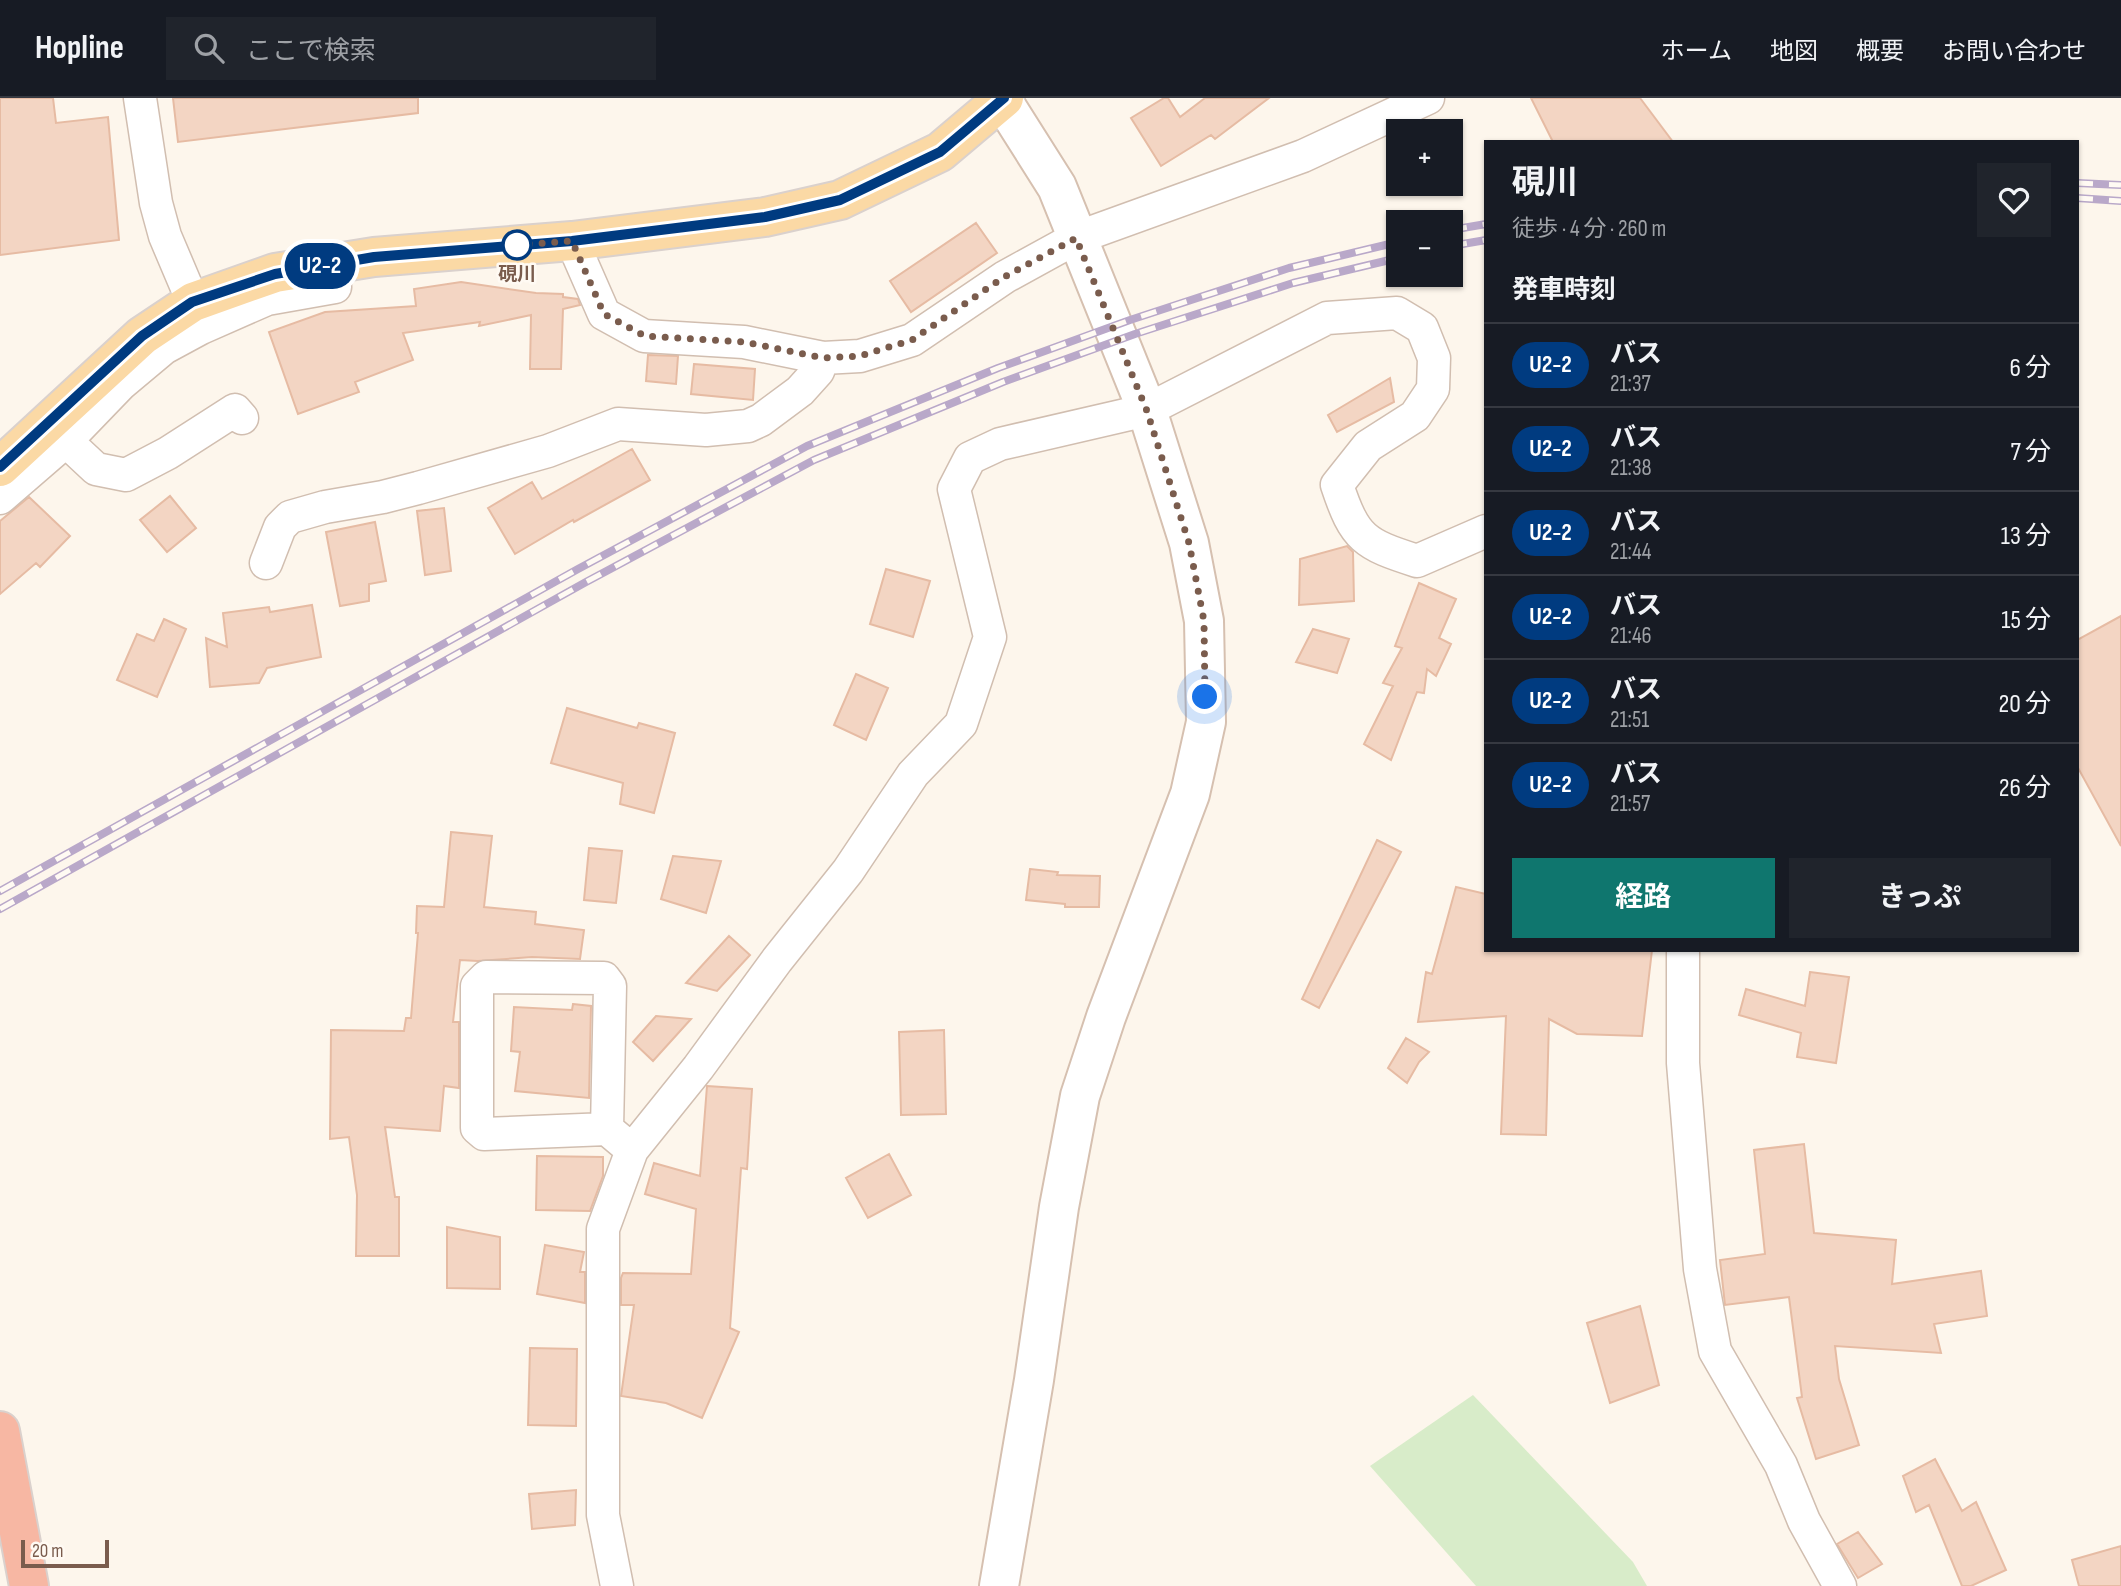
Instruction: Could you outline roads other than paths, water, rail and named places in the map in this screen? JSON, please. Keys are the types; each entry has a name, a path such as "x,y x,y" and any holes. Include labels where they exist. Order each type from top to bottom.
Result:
{"highway":[{"path":"0,1431 29,1586"}],"main road":[{"path":"0,467 142,336 192,302 275,274 374,257 572,241 765,217 840,200 940,152 1003,99"}],"street":[{"path":"140,98 156,203 165,236 192,302"},
{"path":"572,241 604,314 645,336 744,342 823,358 860,356 912,340 1004,277 1076,238 1303,156 1428,98"},
{"path":"999,1586 1034,1380 1059,1207 1080,1096 1106,1017 1190,794 1206,722 1204,621 1189,543 1147,411 1057,187 1003,99"},
{"path":"0,498 66,441 121,384 164,348 201,328 267,299 335,287"},
{"path":"617,1586 603,1515 603,1229 632,1150 848,871 913,774 961,724 989,638 954,489 970,458 1000,444 1147,411 1327,318 1396,313 1422,328 1434,358 1433,389 1415,416 1368,446 1337,485 1349,519 1364,537 1380,549 1417,561 1484,532"},
{"path":"266,563 280,527 290,517 302,513 383,497 457,477 548,451 618,424 706,430 748,426 781,406 805,386 818,371 823,358"},
{"path":"66,441 96,469 126,475 168,453 235,411 242,418"},
{"path":"1683,952 1683,1063 1700,1269 1715,1351 1781,1465 1804,1521 1840,1586"},
{"path":"607,1129 610,986 604,978 486,978 477,986 477,1128 484,1134 607,1129 632,1150"}],"railway":[{"path":"2079,183 2121,185"},
{"path":"2079,198 2121,201"},
{"path":"1463,228 1484,224"},
{"path":"1463,244 1484,240"},
{"path":"0,891 578,569 807,446 998,368 1130,320 1289,268 1386,245"},
{"path":"0,909 586,582 814,460 1003,382 1135,334 1293,283 1386,261"}],"place":[{"name":"硯川","path":"517,245"}]}
